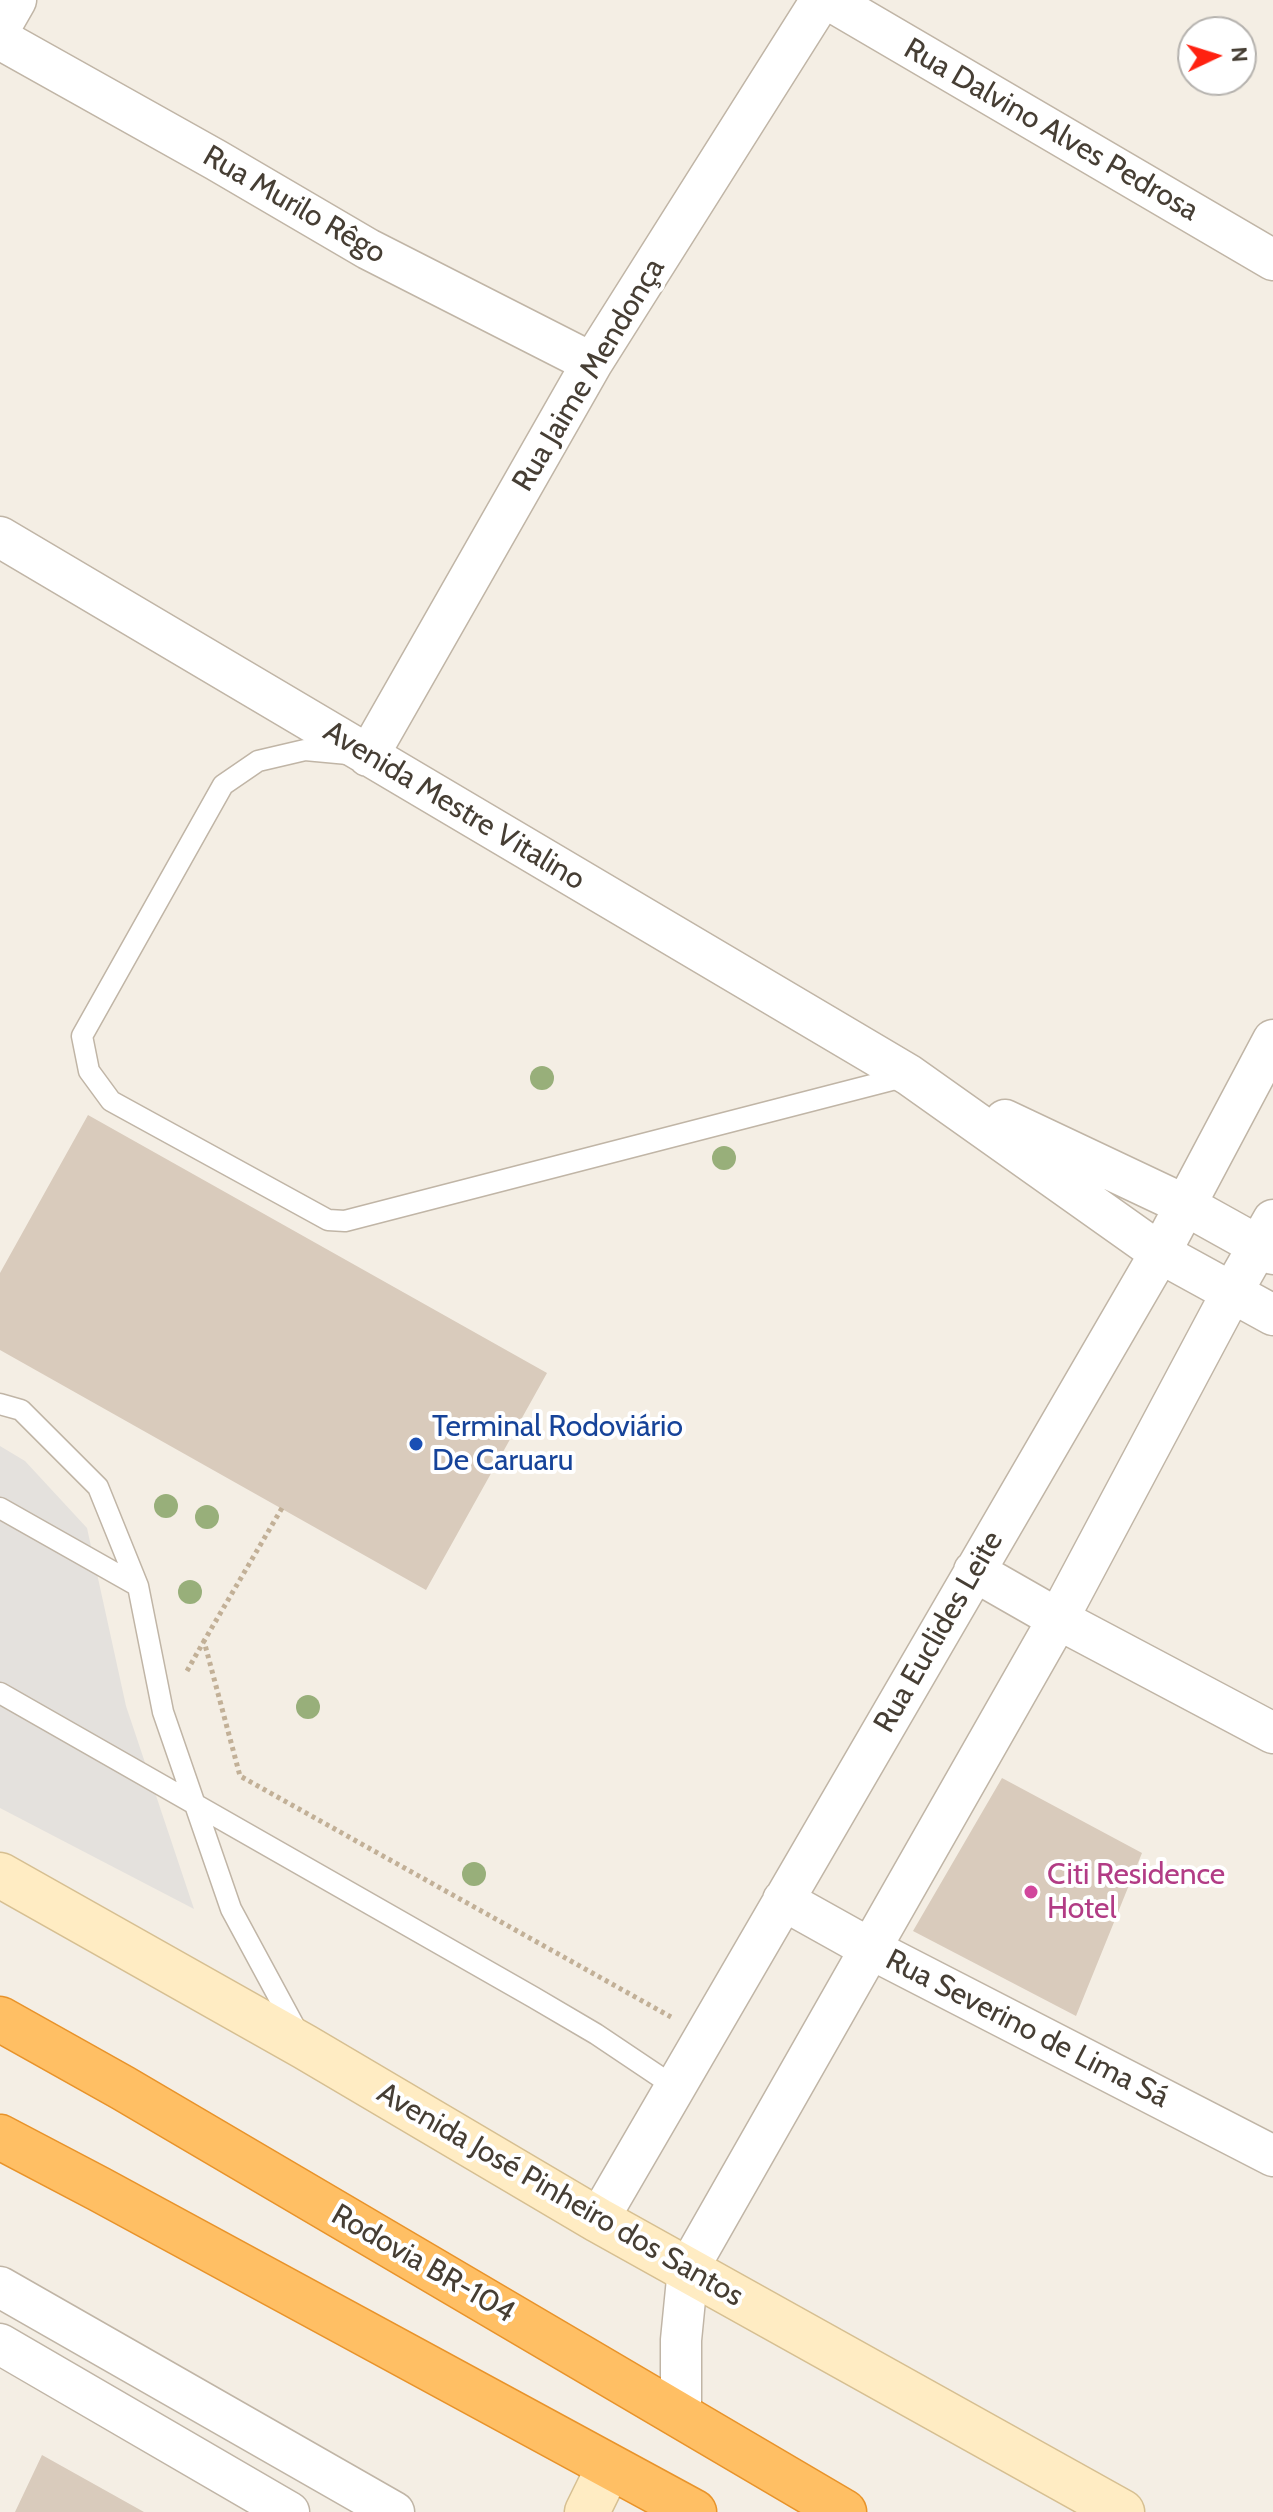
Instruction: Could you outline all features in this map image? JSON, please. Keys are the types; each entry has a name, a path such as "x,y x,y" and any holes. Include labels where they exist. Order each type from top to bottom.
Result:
{"highway":[{"name":"Rodovia BR-104","path":"0,2019 123,2088 844,2512"},
{"path":"0,2137 694,2512"}],"street":[{"path":"0,28 16,0"},
{"name":"Rua Jaime Mendonça","path":"368,756 592,363 821,0"},
{"name":"Rua Dalvino Alves Pedrosa","path":"829,0 1273,260"},
{"name":"Rua Murilo Rêgo","path":"0,39 368,249 592,363"},
{"name":"Avenida Mestre Vitalino","path":"0,537 909,1075 1160,1253 1273,1315"},
{"name":"Rua Euclides Leite","path":"598,2220 1160,1253 1273,1040"},
{"name":"Avenida Mestre Vitalino","path":"909,1075 1185,1205 1268,1240"},
{"path":"681,2416 681,2340 688,2269 1058,1619 1231,1294 1268,1240"},
{"path":"974,1571 1273,1733"},
{"name":"Avenida José Pinheiro dos Santos","path":"0,1875 305,2047 598,2220 1122,2512"},
{"name":"Rua Severino de Lima Sá","path":"783,1900 869,1948 1273,2156"},
{"path":"0,2287 394,2512"},
{"path":"0,2344 289,2512"},
{"path":"587,2512 609,2467"}],"lane":[{"path":"368,756 305,750 258,761 223,785 82,1036 89,1071 111,1101 328,1220 345,1221 909,1075"},
{"path":"0,1404 21,1410 98,1487 138,1586 163,1712 231,1909 305,2047"},
{"path":"0,1508 138,1586"},
{"path":"0,1693 533,1997 596,2034 675,2087"}],"path":[{"path":"282,1508 204,1641 240,1776 705,2035"}],"shaded area":[{"path":"0,1446 25,1461 87,1528 126,1706 194,1909 0,1808"}],"building":[{"path":"88,1115 547,1373 426,1590 0,1350 0,1273"},
{"name":"Citi Residence Hotel","path":"1002,1778 1142,1853 1076,2016 913,1931"},
{"path":"42,2455 144,2512 15,2512"}],"place":[{"name":"Terminal Rodoviário De Caruaru","path":"416,1444"},
{"name":"Citi Residence Hotel","path":"1031,1892"}]}
